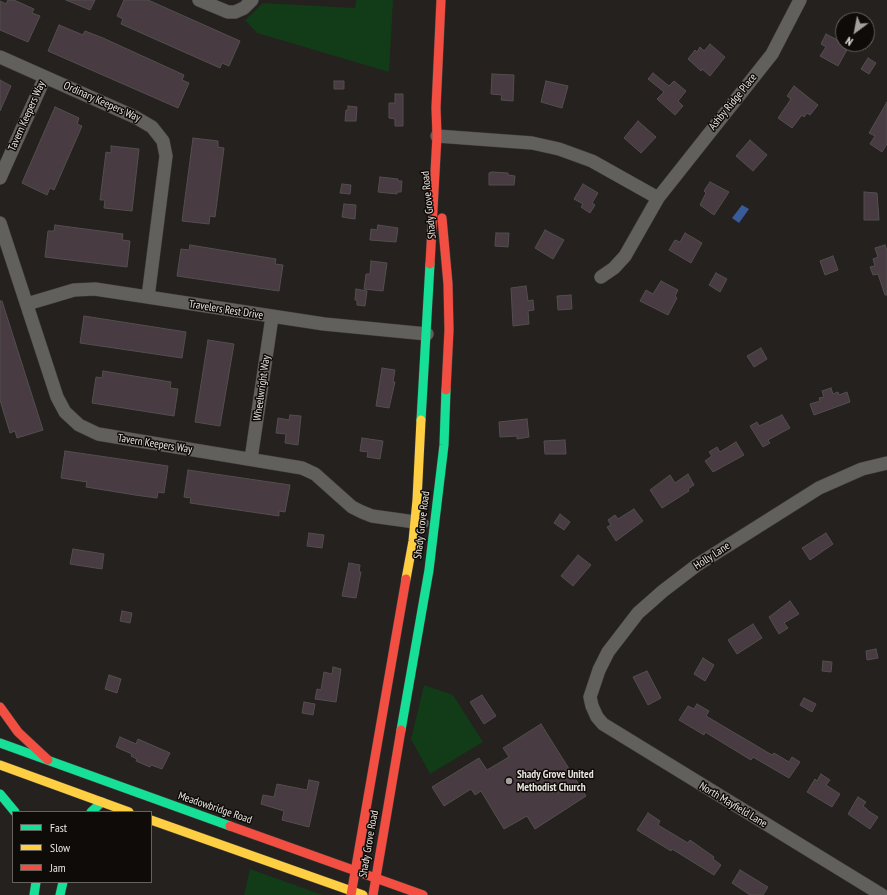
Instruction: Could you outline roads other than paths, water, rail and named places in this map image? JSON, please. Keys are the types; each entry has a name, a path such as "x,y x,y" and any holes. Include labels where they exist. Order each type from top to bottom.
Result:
{"main road":[{"name":"Shady Grove Road","path":"351,893 403,596 414,522 422,432 437,136 436,108 441,0"},
{"name":"Shady Grove Road","path":"373,895 429,570 447,401 449,330 447,269 435,155"},
{"path":"0,707 18,732 48,760"},
{"name":"Meadowbridge Road","path":"0,743 423,895"},
{"path":"0,765 126,811"},
{"path":"0,794 14,811"},
{"path":"92,811 102,802"},
{"path":"152,820 351,893 364,895"},
{"path":"34,895 36,883"},
{"path":"60,895 63,883"}],"street":[{"path":"199,0 228,12 235,12 244,8 252,0"},
{"name":"Ashby Ridge Place","path":"601,277 614,268 625,256 658,198 772,54 800,0"},
{"name":"Ordinary Keepers Way","path":"0,57 135,117 152,127 163,141 165,148 165,162 148,297"},
{"name":"Tavern Keepers Way","path":"0,178 45,77"},
{"path":"437,136 526,142 559,149 592,161 658,198"},
{"name":"Tavern Keepers Way","path":"0,223 57,397 65,412 79,425 98,434 294,466 309,471 324,481 352,507 362,512 372,516 435,524"},
{"name":"Travelers Rest Drive","path":"26,304 84,288 324,324 427,334"},
{"name":"Wheelwright Way","path":"251,459 272,317"},
{"name":"Holly Lane","path":"592,706 591,693 599,670 608,652 638,613 663,591 697,565 819,488 862,469 887,463"},
{"name":"North Mayfield Lane","path":"592,706 597,717 603,724 882,895"}],"water":[{"path":"742,205 749,209 739,223 732,218"}],"place":[{"name":"Shady Grove United Methodist Church","path":"509,781"}]}
